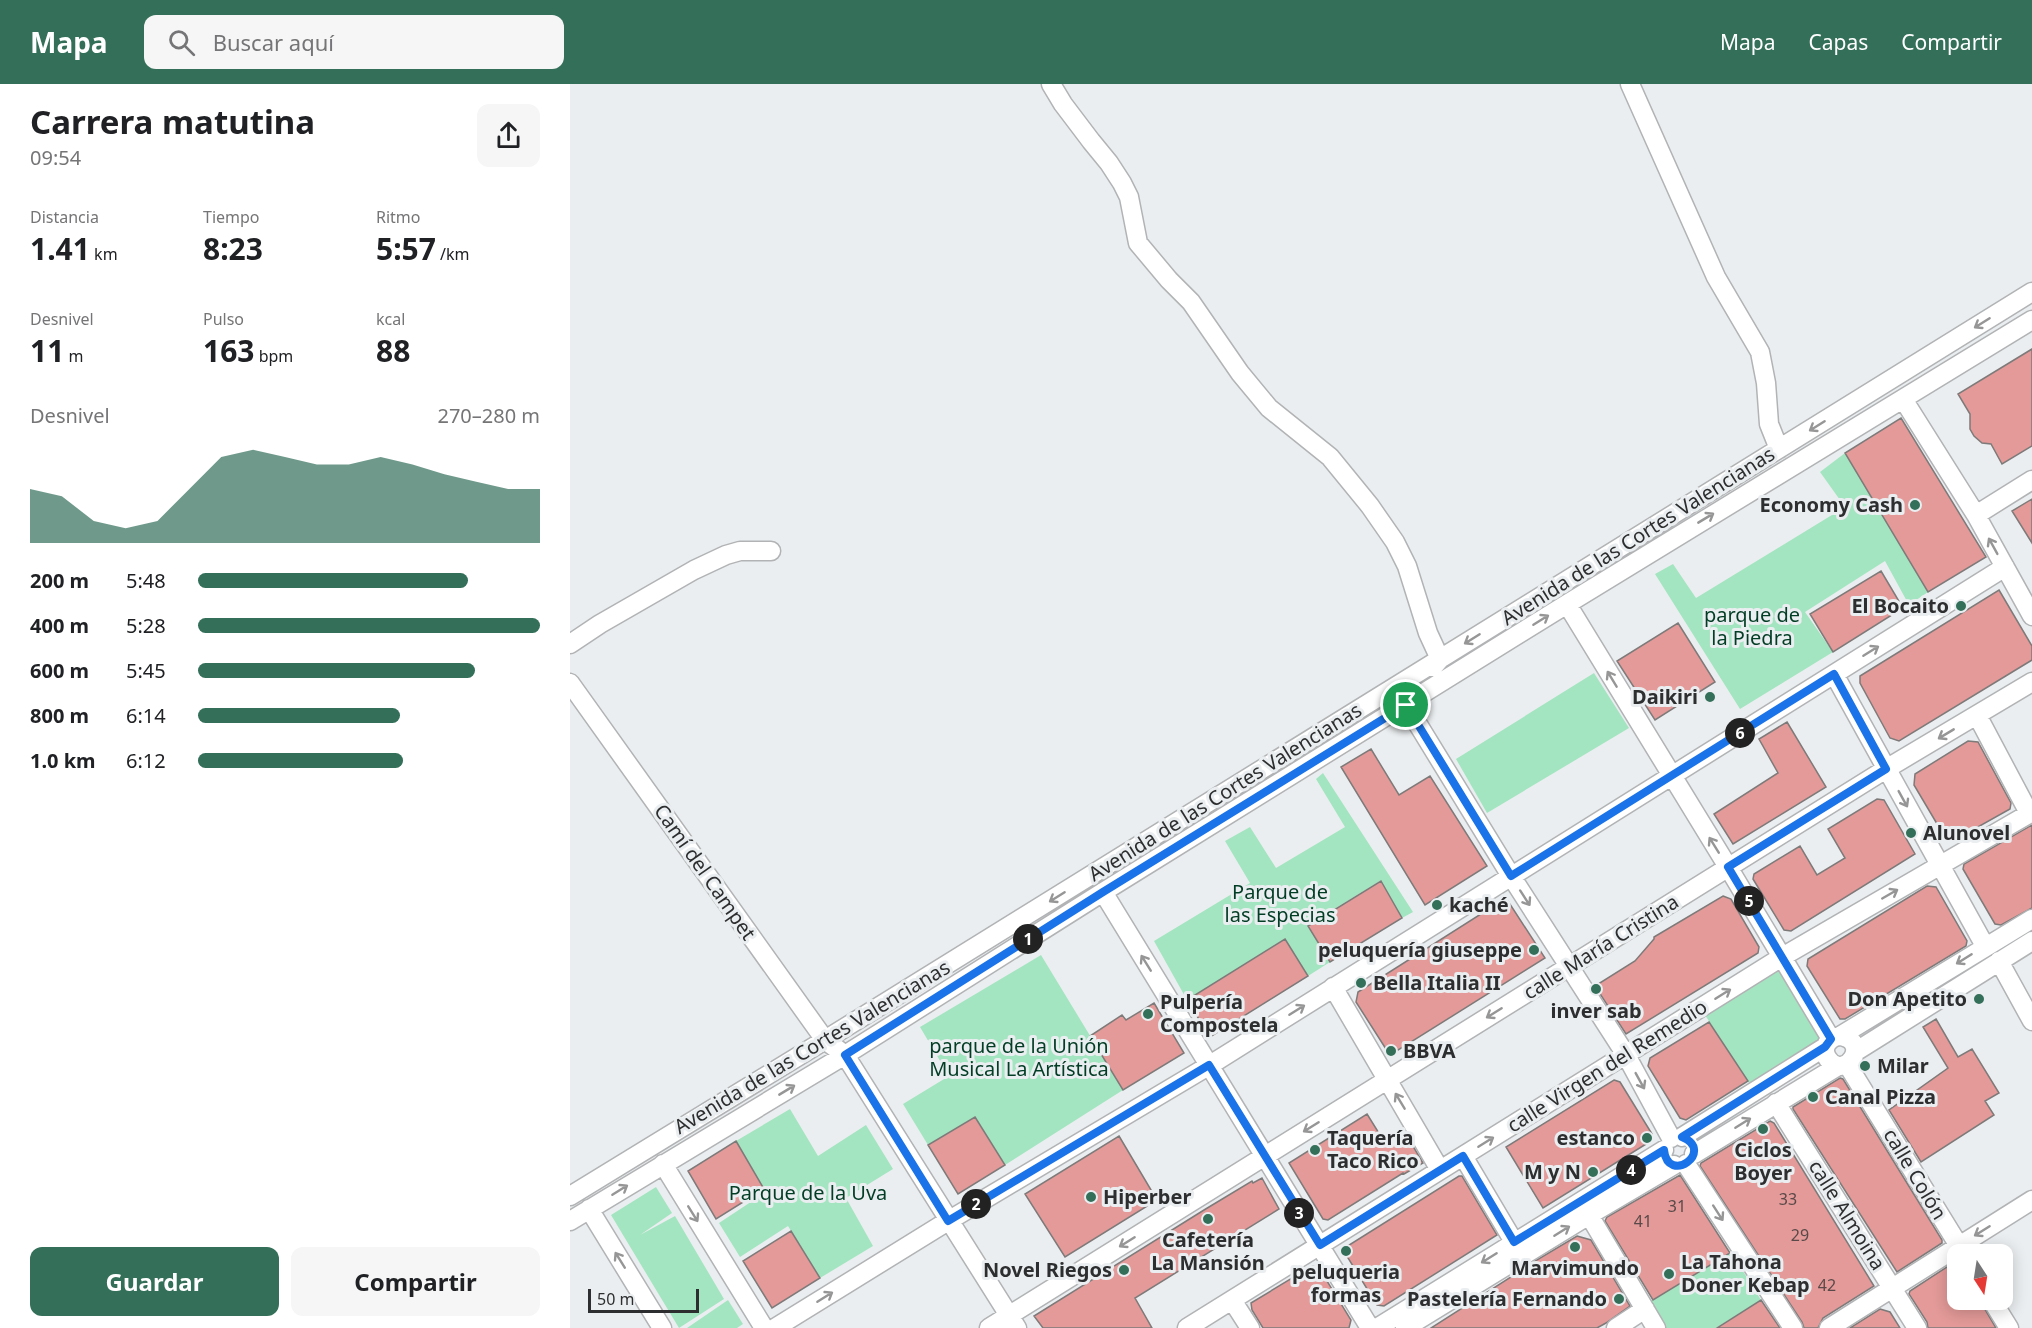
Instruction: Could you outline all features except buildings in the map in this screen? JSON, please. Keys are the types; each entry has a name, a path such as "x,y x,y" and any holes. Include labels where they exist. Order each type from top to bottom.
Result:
{"street":[{"path":"1051,84 1063,104 1090,141 1109,162 1122,183 1129,197 1138,243 1168,280 1191,302 1240,373 1269,408 1330,457 1371,506 1395,542 1407,566 1428,633 1440,659 1425,677 1408,691 1406,705 1511,876 1626,1055 1678,1151 1793,1328"},
{"path":"1630,84 1716,277 1760,352 1766,383 1769,424 1779,449"},
{"name":"Avenida de las Cortes Valencianas","path":"570,1196 2032,292"},
{"name":"Avenida de las Cortes Valencianas","path":"570,1221 845,1055 1567,604 2032,320"},
{"path":"1903,399 1976,515 2032,616"},
{"path":"1976,515 2032,480"},
{"path":"570,644 694,570 726,555 741,551 771,551"},
{"path":"775,1328 948,1221 1209,1065 2005,567"},
{"path":"1567,604 1832,1041"},
{"path":"1834,674 1985,946"},
{"name":"calle María Cristina","path":"989,1328 1012,1322 1264,1157 1886,769 2032,682"},
{"name":"Camí del Campet","path":"570,683 825,1040 845,1055"},
{"path":"1977,715 2031,812"},
{"name":"calle Virgen del Remedio","path":"1187,1328 1782,957 2031,812"},
{"path":"1103,892 1370,1328"},
{"path":"1405,1328 1589,1215 1832,1041 2032,919"},
{"path":"1377,1328 1514,1242 1678,1151 1776,1103 1847,1061 2032,941"},
{"path":"1999,961 2032,1021"},
{"path":"1333,987 1440,1170"},
{"path":"1832,1041 1850,1039 1853,1043 1847,1061"},
{"path":"1832,1041 1826,1057 1833,1064 1847,1061"},
{"path":"845,1055 1012,1322"},
{"name":"calle Colón","path":"1847,1061 1957,1244"},
{"name":"calle Almoina","path":"1776,1103 1917,1328"},
{"path":"1463,1156 1514,1242"},
{"path":"663,1164 764,1328"},
{"path":"1970,1244 2032,1200"},
{"path":"589,1209 662,1328"},
{"path":"1589,1215 1656,1328"},
{"path":"1828,1328 1947,1258"},
{"path":"1232,1299 1250,1328"},
{"path":"1616,1328 1645,1309"},
{"path":"1998,1310 2009,1328"}],"green space":[{"name":"parque de la Piedra","path":"1845,453 1928,592 1909,605 1885,561 1805,612 1833,652 1740,709 1655,574 1673,564 1696,598 1845,507 1820,472"},
{"path":"1594,673 1629,728 1487,813 1456,759"},
{"name":"Parque de las Especias","path":"1323,773 1413,912 1402,918 1380,881 1308,925 1330,962 1308,976 1285,939 1187,1000 1154,941 1250,883 1225,841 1250,827 1276,868 1345,827 1316,779"},
{"name":"parque de la Unión Musical La Artística","path":"1041,955 1123,1090 1005,1165 975,1117 928,1145 903,1104 949,1076 920,1027"},
{"path":"1779,970 1822,1038 1749,1083 1705,1015"},
{"name":"Parque de la Uva","path":"790,1109 818,1156 866,1125 893,1169 846,1198 873,1246 820,1278 788,1226 740,1257 719,1223 766,1192 736,1141"},
{"path":"656,1187 672,1213 640,1235 675,1216 724,1299 679,1328 611,1215"},
{"path":"1731,1252 1761,1300 1716,1328 1658,1328 1644,1305"},
{"path":"728,1300 743,1324 737,1328 687,1328"}],"place":[{"name":"Economy Cash","path":"1915,505"},
{"name":"El Bocaito","path":"1961,606"},
{"name":"Daikiri","path":"1710,697"},
{"name":"Alunovel","path":"1911,833"},
{"name":"kaché","path":"1437,905"},
{"name":"peluquería giuseppe","path":"1534,950"},
{"name":"Bella Italia II","path":"1361,983"},
{"name":"inver sab","path":"1596,989"},
{"name":"Don Apetito","path":"1979,999"},
{"name":"Pulpería Compostela","path":"1148,1014"},
{"name":"BBVA","path":"1391,1051"},
{"name":"Milar","path":"1865,1066"},
{"name":"Canal Pizza","path":"1813,1097"},
{"name":"Ciclos Boyer","path":"1763,1129"},
{"name":"estanco","path":"1647,1138"},
{"name":"Taquería Taco Rico","path":"1315,1150"},
{"name":"M y N","path":"1593,1172"},
{"name":"Hiperber","path":"1091,1197"},
{"name":"Cafetería La Mansión","path":"1208,1219"},
{"name":"Marvimundo","path":"1575,1247"},
{"name":"peluqueria formas","path":"1346,1251"},
{"name":"Novel Riegos","path":"1124,1270"},
{"name":"La Tahona Doner Kebap","path":"1669,1274"},
{"name":"Pastelería Fernando","path":"1619,1299"}],"route":[{"path":"1834,674 1886,769 1728,867 1831,1039 1825,1047 1682,1137 1689,1140 1694,1149 1689,1162 1679,1166 1674,1165 1666,1159 1664,1150 1514,1242 1463,1156 1320,1245 1209,1065 948,1221 845,1055 1406,705 1511,876 1834,674"}]}
